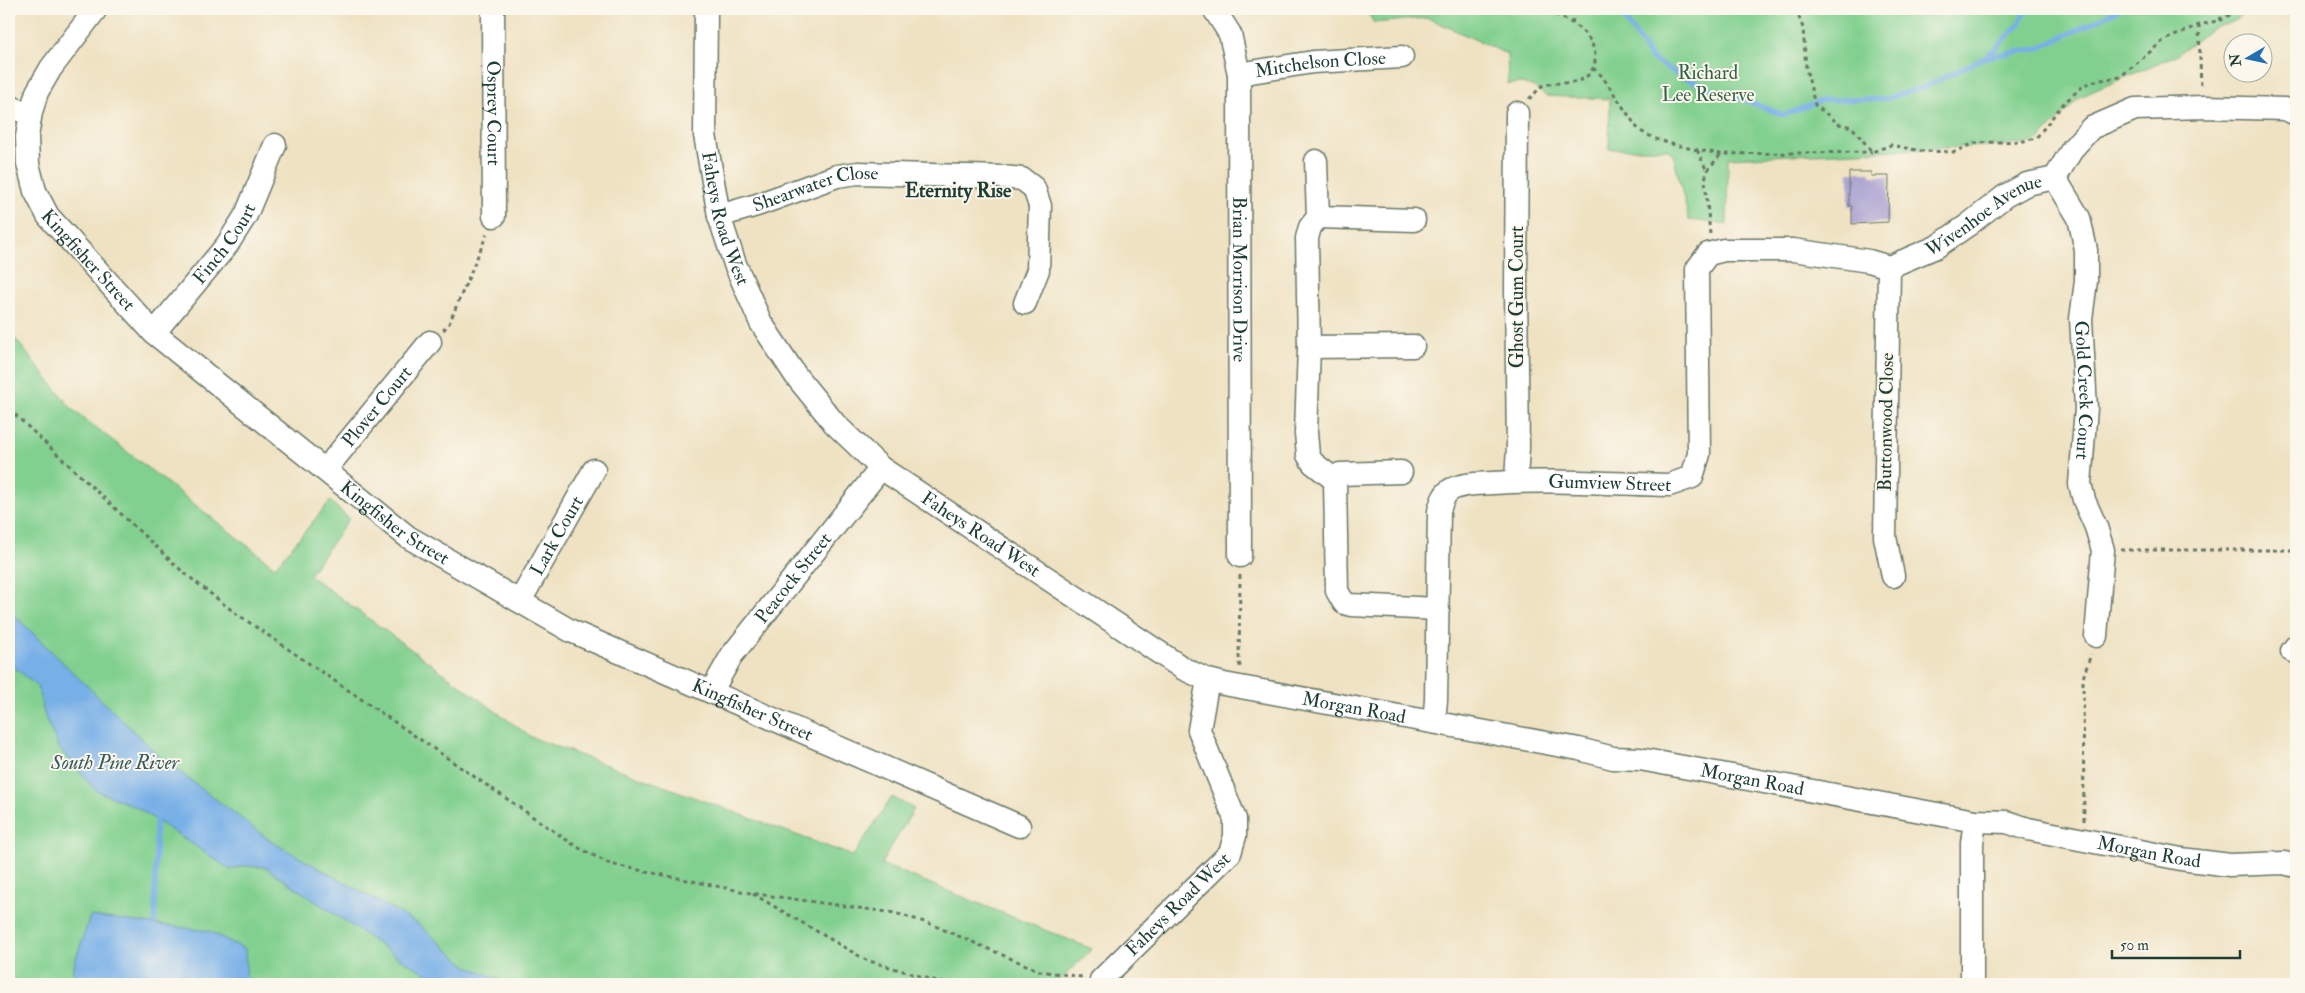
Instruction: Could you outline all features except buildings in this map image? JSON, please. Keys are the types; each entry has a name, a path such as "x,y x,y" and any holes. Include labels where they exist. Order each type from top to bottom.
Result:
{"street":[{"name":"Kingfisher Street","path":"96,9 52,68 37,92 30,112 27,137 28,164 35,191 48,216 154,333 408,537 571,631 1019,826"},
{"name":"Osprey Court","path":"493,9 494,216"},
{"name":"Faheys Road West","path":"706,9 705,135 719,216 735,264 761,323 796,376 835,424 881,468 1184,669 1208,680 1199,730 1235,819 1235,836 1230,854 1101,980"},
{"name":"Brian Morrison Drive","path":"1214,9 1230,34 1239,74 1240,556"},
{"name":"Mitchelson Close","path":"1239,74 1313,62 1402,57"},
{"path":"9,106 30,112"},
{"name":"Wivenhoe Avenue","path":"1889,267 1936,247 2005,196 2027,184 2055,178 2080,137 2091,128 2135,109 2204,107 2285,109 2296,114"},
{"name":"Ghost Gum Court","path":"1516,482 1518,447 1516,290 1517,113"},
{"name":"Finch Court","path":"154,333 227,245 246,215 275,144"},
{"path":"1316,161 1318,217 1310,227 1307,238 1309,348 1306,433 1308,455 1313,463 1335,480"},
{"name":"Shearwater Close","path":"719,216 757,205 837,176 858,173 1003,177 1022,180 1034,188 1040,206 1038,270 1025,303"},
{"name":"Gold Creek Court","path":"2055,178 2078,218 2086,250 2086,281 2081,318 2086,408 2080,484 2103,550 2096,636"},
{"path":"1318,217 1414,220"},
{"path":"1713,252 1724,250 1793,250 1869,261 1889,267"},
{"name":"Gumview Street","path":"1434,722 1439,511 1443,498 1450,490 1460,486 1516,482 1669,485 1692,477 1699,454 1697,269 1702,260 1713,252"},
{"name":"Buttonwood Close","path":"1889,267 1885,537 1893,576"},
{"name":"Plover Court","path":"325,470 430,342"},
{"path":"1309,348 1413,346"},
{"name":"Peacock Street","path":"711,692 732,655 881,468"},
{"name":"Lark Court","path":"520,601 594,470"},
{"path":"1401,472 1340,474 1335,480 1337,591 1344,603 1351,605 1438,609"},
{"name":"Morgan Road","path":"1208,680 1579,749 1613,758 1640,759 1975,821 2007,822 2028,829 2181,860 2230,865 2284,863 2296,866"},
{"path":"1972,984 1972,843 1975,821"}],"path":[{"path":"1517,113 1542,86 1576,82 1587,76 1593,68 1595,51 1586,36 1572,23 1553,13 1538,9"},
{"path":"1553,13 1561,9"},
{"path":"1572,23 1576,9"},
{"path":"1796,9 1803,28 1806,68 1815,105 1839,124 1852,127 1872,152"},
{"path":"2219,9 2221,20"},
{"path":"1593,68 1602,76 1638,129 1646,135 1697,150 1721,154 1872,152 1891,145 1921,151 1955,152 1974,143 2024,141 2036,138 2068,98 2084,85 2095,80 2120,77 2163,41 2199,25 2221,20 2240,9"},
{"path":"2199,25 2200,85 2204,107"},
{"path":"1697,150 1707,171"},
{"path":"1713,252 1705,180 1707,171 1721,154"},
{"path":"430,342 448,326 494,216"},
{"path":"9,409 183,572 234,612 577,847 610,864 750,893 895,913 928,923 1040,971 1101,980"},
{"path":"2103,550 2296,550"},
{"path":"1240,556 1239,662 1243,674"},
{"path":"2084,828 2084,678 2096,636"},
{"path":"750,893 866,960 947,984"}],"green space":[{"name":"Richard Lee Reserve","path":"1365,9 2249,9 2233,22 2211,29 2176,55 2080,97 2039,140 2027,144 1728,158 1727,224 1689,220 1673,154 1667,149 1609,149 1610,99 1546,96 1534,87 1522,83 1508,84 1507,54 1428,18 1374,23"},
{"path":"9,331 71,408 275,567 330,501 349,519 309,575 531,737 853,856 892,797 914,809 881,864 1092,949 1057,984 9,984"}],"water":[{"name":"South Pine River","path":"9,610 161,758 272,842 417,923 467,966 511,984 446,984 399,958 265,867 242,866 231,870 136,807 95,790 59,748 45,717 37,686 9,663"},
{"path":"90,916 209,931 245,949 247,984 85,984 72,971"}],"waterway":[{"path":"1618,9 1651,58 1684,78 1784,115 1823,100 1885,99 1927,86 1986,57 2019,25 2026,9"},
{"path":"1986,57 2040,48 2120,9"},
{"path":"155,922 156,813"}],"district":[{"name":"Eternity Rise","path":"958,190"}]}
